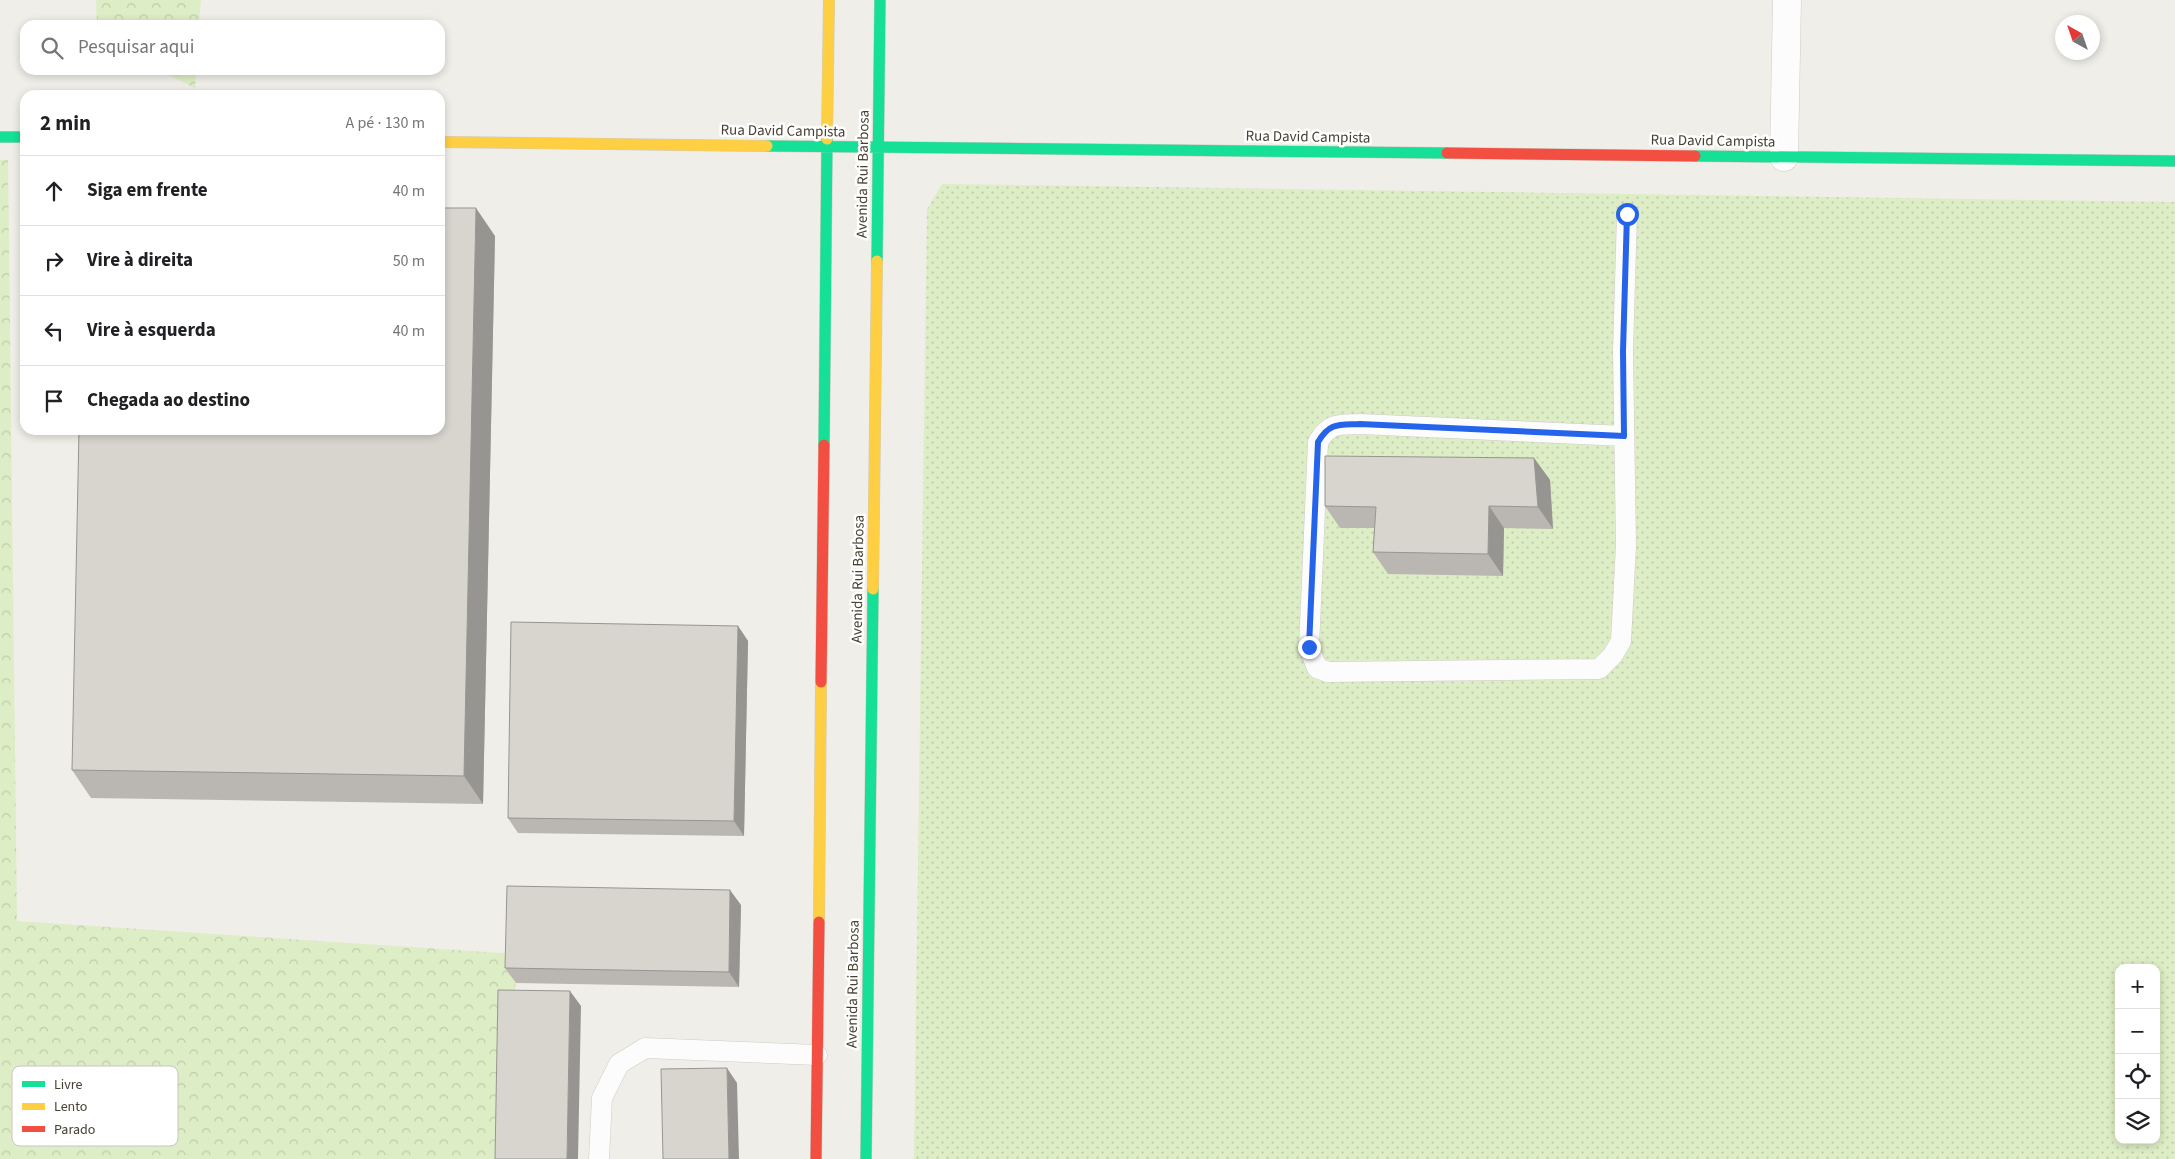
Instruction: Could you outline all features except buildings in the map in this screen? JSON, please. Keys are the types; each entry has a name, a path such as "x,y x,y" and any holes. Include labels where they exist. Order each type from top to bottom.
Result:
{"main road":[{"path":"816,1159 829,0"},
{"name":"Avenida Rui Barbosa","path":"866,1159 880,0"},
{"path":"0,137 20,138"},
{"name":"Rua David Campista","path":"445,142 2175,161"}],"street":[{"path":"1784,157 1787,0"}],"lane":[{"path":"1624,436 1360,424 1334,425 1324,431 1318,442 1309,647 1317,668 1328,672 1599,669 1613,656 1621,641 1626,546 1623,351 1627,214"},
{"path":"599,1159 602,1098 619,1064 645,1048 817,1055"}],"green space":[{"path":"96,0 201,0 199,20 97,20"},
{"path":"168,75 196,75 195,88"},
{"path":"0,160 8,160 17,921 516,954 512,1159 0,1159"},
{"path":"942,184 2175,202 2175,1159 914,1159 927,209"}],"traffic: fast":[{"path":"877,261 880,0"},
{"path":"0,137 20,137"},
{"path":"824,445 827,139"},
{"path":"767,146 1447,153"},
{"path":"1695,156 2175,161"},
{"path":"866,1159 873,589"}],"traffic: slow":[{"path":"827,139 829,0"},
{"path":"445,142 767,146"},
{"path":"873,589 877,261"},
{"path":"819,922 821,682"}],"traffic: jam":[{"path":"1447,153 1695,156"},
{"path":"821,682 824,445"},
{"path":"816,1159 819,922"}],"route":[{"path":"1309,647 1318,442 1324,431 1334,425 1360,424 1624,436 1623,351 1627,214"}]}
